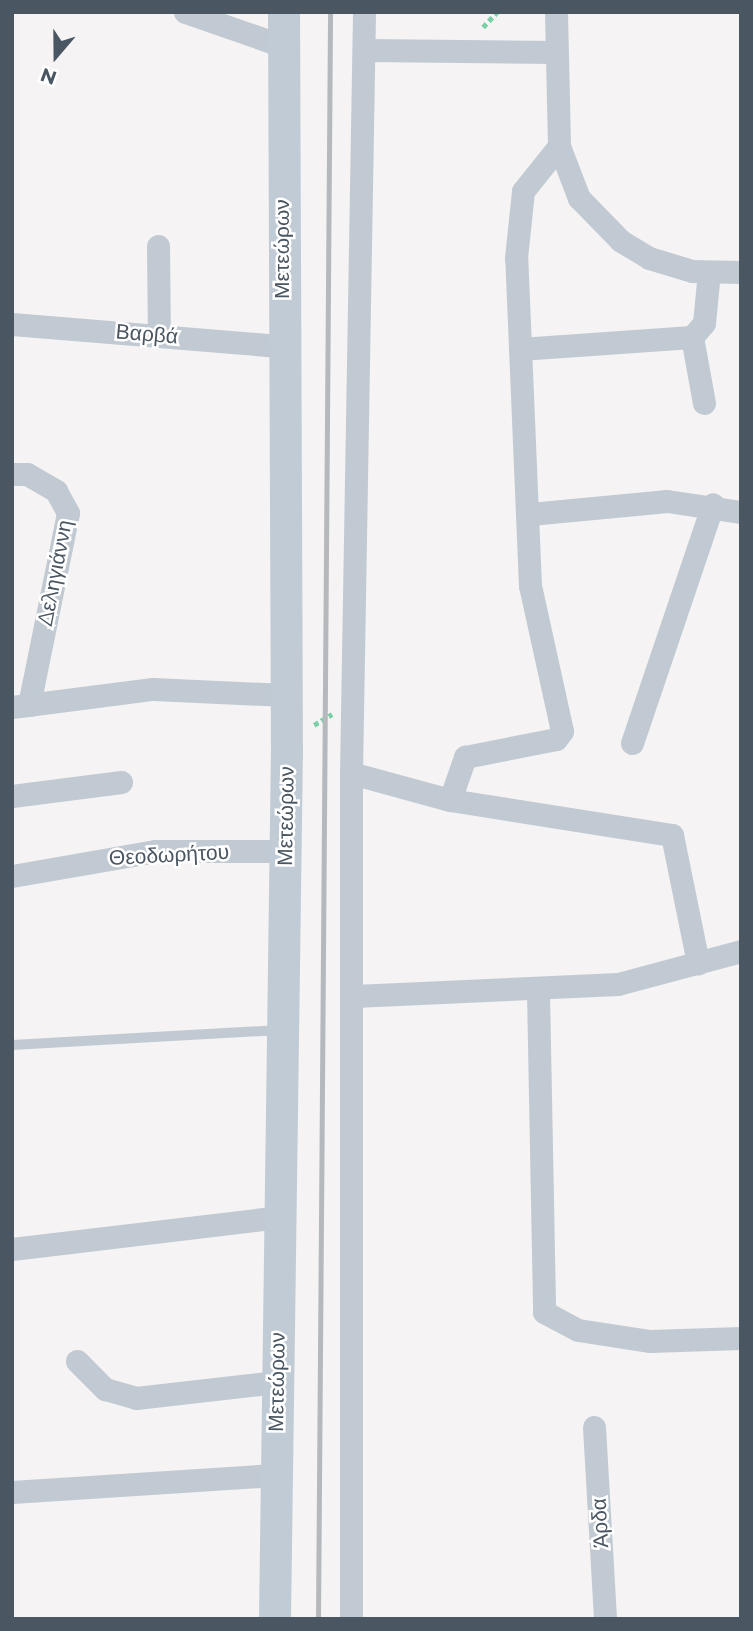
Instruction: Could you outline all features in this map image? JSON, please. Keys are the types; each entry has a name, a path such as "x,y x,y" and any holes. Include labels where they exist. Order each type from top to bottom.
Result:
{"main road":[{"name":"Μετεώρων","path":"275,1619 276,1382 281,1217 287,754 282,346 284,12"}],"street":[{"path":"185,12 284,46"},
{"path":"351,1619 354,996 351,773 355,715 365,12"},
{"path":"556,12 559,146 579,198 621,242 664,264 709,272 741,272"},
{"path":"364,50 556,52"},
{"path":"450,800 465,757 556,739 562,731 532,599 520,349 520,201 559,146"},
{"path":"158,246 159,335"},
{"path":"520,349 692,337 704,323 709,272"},
{"name":"Βαρβά","path":"12,324 282,346"},
{"path":"692,337 704,403"},
{"name":"Δεληγιάννη","path":"12,474 27,474 56,491 68,513 20,706"},
{"path":"530,514 632,502 713,505 741,512"},
{"path":"632,743 713,505"},
{"path":"20,706 153,689 287,695"},
{"path":"351,773 450,800 672,835 698,963"},
{"path":"12,796 121,782"},
{"name":"Θεοδωρήτου","path":"12,876 155,851 286,850"},
{"path":"354,996 538,992 618,984 741,951"},
{"path":"538,992 544,1312 578,1330 650,1341 741,1338"},
{"path":"12,1249 281,1217"},
{"path":"77,1361 105,1389 136,1398 276,1382"},
{"name":"Άρδα","path":"594,1426 605,1619"},
{"path":"12,1492 275,1475"}],"lane":[{"path":"12,1045 284,1030"}],"path":[{"path":"287,754 325,713 355,715"}],"railway":[{"path":"318,1619 330,12"}]}
